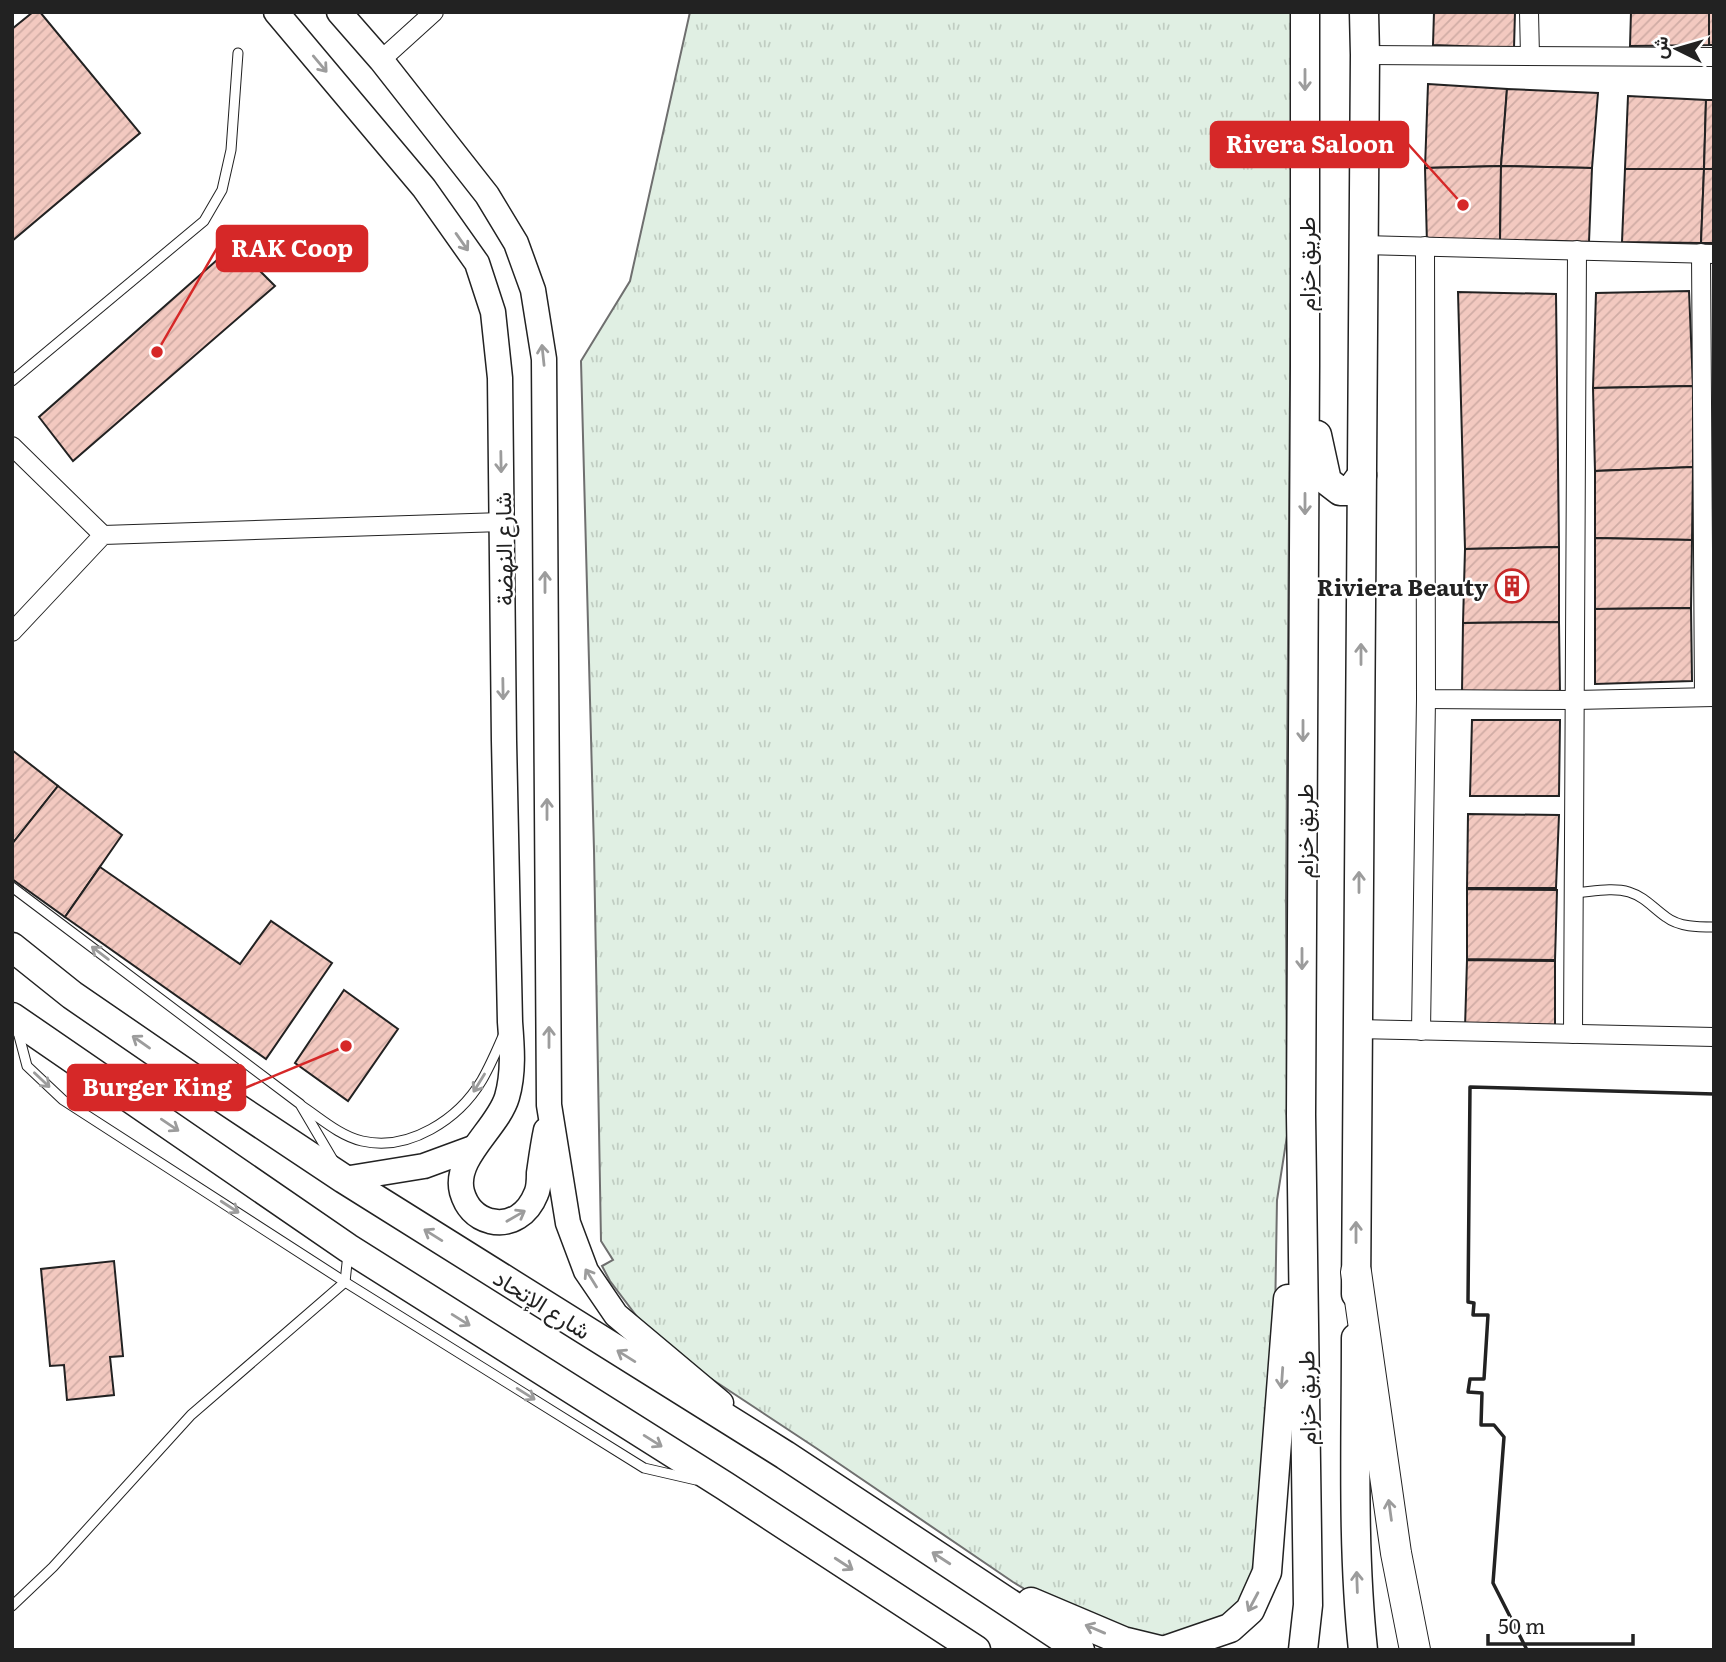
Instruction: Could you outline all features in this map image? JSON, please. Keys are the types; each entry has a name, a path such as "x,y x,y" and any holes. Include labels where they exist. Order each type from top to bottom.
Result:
{"highway":[{"path":"1356,1272 1396,1553 1415,1650"}],"main road":[{"name":"شارع النهضة","path":"276,12 424,188 477,263 493,312 500,378 504,755 513,1059 507,1097 497,1118 472,1148"},
{"name":"شارع النهضة","path":"339,12 381,60 487,195 516,243 533,290 544,359 549,1105"},
{"name":"طريق خزام","path":"1303,1650 1308,1605 1301,1115 1305,12"},
{"path":"1363,1650 1355,1536 1364,12"},
{"path":"1305,366 1327,481 1340,491 1350,492 1362,475"},
{"name":"شارع الإتحاد","path":"12,947 83,1003 344,1179 785,1455 1080,1650"},
{"path":"14,1019 348,1248 725,1486 976,1650"},
{"path":"472,1148 461,1185 468,1207 483,1219 499,1223 516,1219 529,1208 537,1192 549,1105"},
{"path":"549,1105 568,1223 586,1270 616,1315 785,1455"},
{"path":"1166,1650 1230,1628 1250,1610 1267,1572 1301,1115"},
{"path":"344,1179 425,1166 472,1148"},
{"path":"968,1576 1123,1641 1160,1650"}],"street":[{"path":"381,60 434,12"},
{"path":"1530,12 1530,56"},
{"path":"1365,55 1714,57"},
{"path":"1363,245 1707,254 1709,697 1426,699"},
{"path":"1420,1031 1426,699 1425,246"},
{"path":"1573,1034 1577,250"},
{"path":"12,446 103,535"},
{"path":"12,632 103,535 502,522"},
{"path":"1357,1030 1714,1037"}],"lane":[{"path":"12,381 204,221 222,190 231,150 238,53"},
{"path":"12,887 300,1104 340,1132 361,1141 394,1143 421,1135 450,1117 468,1100 482,1079 510,1022"},
{"path":"1574,893 1627,891 1646,900 1668,919 1692,927 1714,927"},
{"path":"14,1019 27,1066 63,1100 345,1282 644,1468 725,1486"},
{"path":"300,1104 344,1179"},
{"path":"12,1606 54,1567 191,1415 345,1282 348,1248"}],"green space":[{"path":"690,12 1293,12 1286,898 1287,1136 1277,1200 1271,1554 1215,1642 1110,1640 1013,1582 657,1343 610,1281 602,1266 613,1260 601,1241 581,361 630,281"}],"building":[{"path":"33,12 40,12 140,133 12,241 12,29"},
{"path":"1434,12 1515,12 1514,48 1433,45"},
{"path":"1631,12 1709,12 1709,45 1630,46"},
{"path":"1709,12 1714,12 1714,45 1709,45"},
{"path":"1428,84 1507,89 1501,166 1425,168"},
{"path":"1507,89 1598,93 1592,168 1501,166"},
{"path":"1628,96 1706,100 1704,169 1625,169"},
{"path":"1706,100 1714,100 1714,169 1704,169"},
{"path":"1501,166 1500,243 1427,244 1425,168"},
{"path":"1501,166 1592,168 1589,242 1500,243"},
{"path":"1625,169 1704,169 1701,243 1622,242"},
{"path":"1704,169 1714,169 1714,243 1701,243"},
{"path":"234,245 275,286 73,461 39,417"},
{"path":"1689,291 1693,386 1593,388 1596,293"},
{"path":"1458,292 1556,294 1559,547 1465,549"},
{"path":"1693,386 1693,467 1595,471 1593,388"},
{"path":"1693,467 1692,540 1595,538 1595,471"},
{"path":"1595,538 1692,540 1691,608 1595,609"},
{"name":"Riviera Beauty","path":"1559,547 1559,622 1463,623 1465,549"},
{"path":"1691,608 1692,681 1595,684 1595,609"},
{"path":"1559,622 1560,695 1462,692 1463,623"},
{"path":"1472,720 1560,720 1559,796 1470,796"},
{"path":"12,750 58,786 12,844"},
{"path":"58,786 122,835 65,917 12,879 12,844"},
{"path":"1468,814 1559,815 1556,888 1467,888"},
{"path":"100,867 240,964 271,921 332,963 266,1059 65,917"},
{"path":"1467,889 1557,890 1555,960 1467,959"},
{"path":"1467,960 1555,961 1555,1027 1465,1028"},
{"path":"344,990 398,1029 348,1101 295,1063"},
{"path":"114,1261 123,1356 110,1357 114,1395 67,1400 64,1365 50,1366 41,1269"}],"wall":[{"path":"1527,1650 1493,1583 1504,1437 1494,1425 1481,1425 1482,1393 1468,1392 1470,1379 1484,1379 1488,1315 1473,1315 1474,1303 1468,1302 1470,1087 1714,1094"}],"place":[{"name":"Rivera Saloon","path":"1463,205"},
{"name":"RAK Coop","path":"157,352"},
{"name":"Riviera Beauty","path":"1512,586"},
{"name":"Burger King","path":"346,1046"}]}
